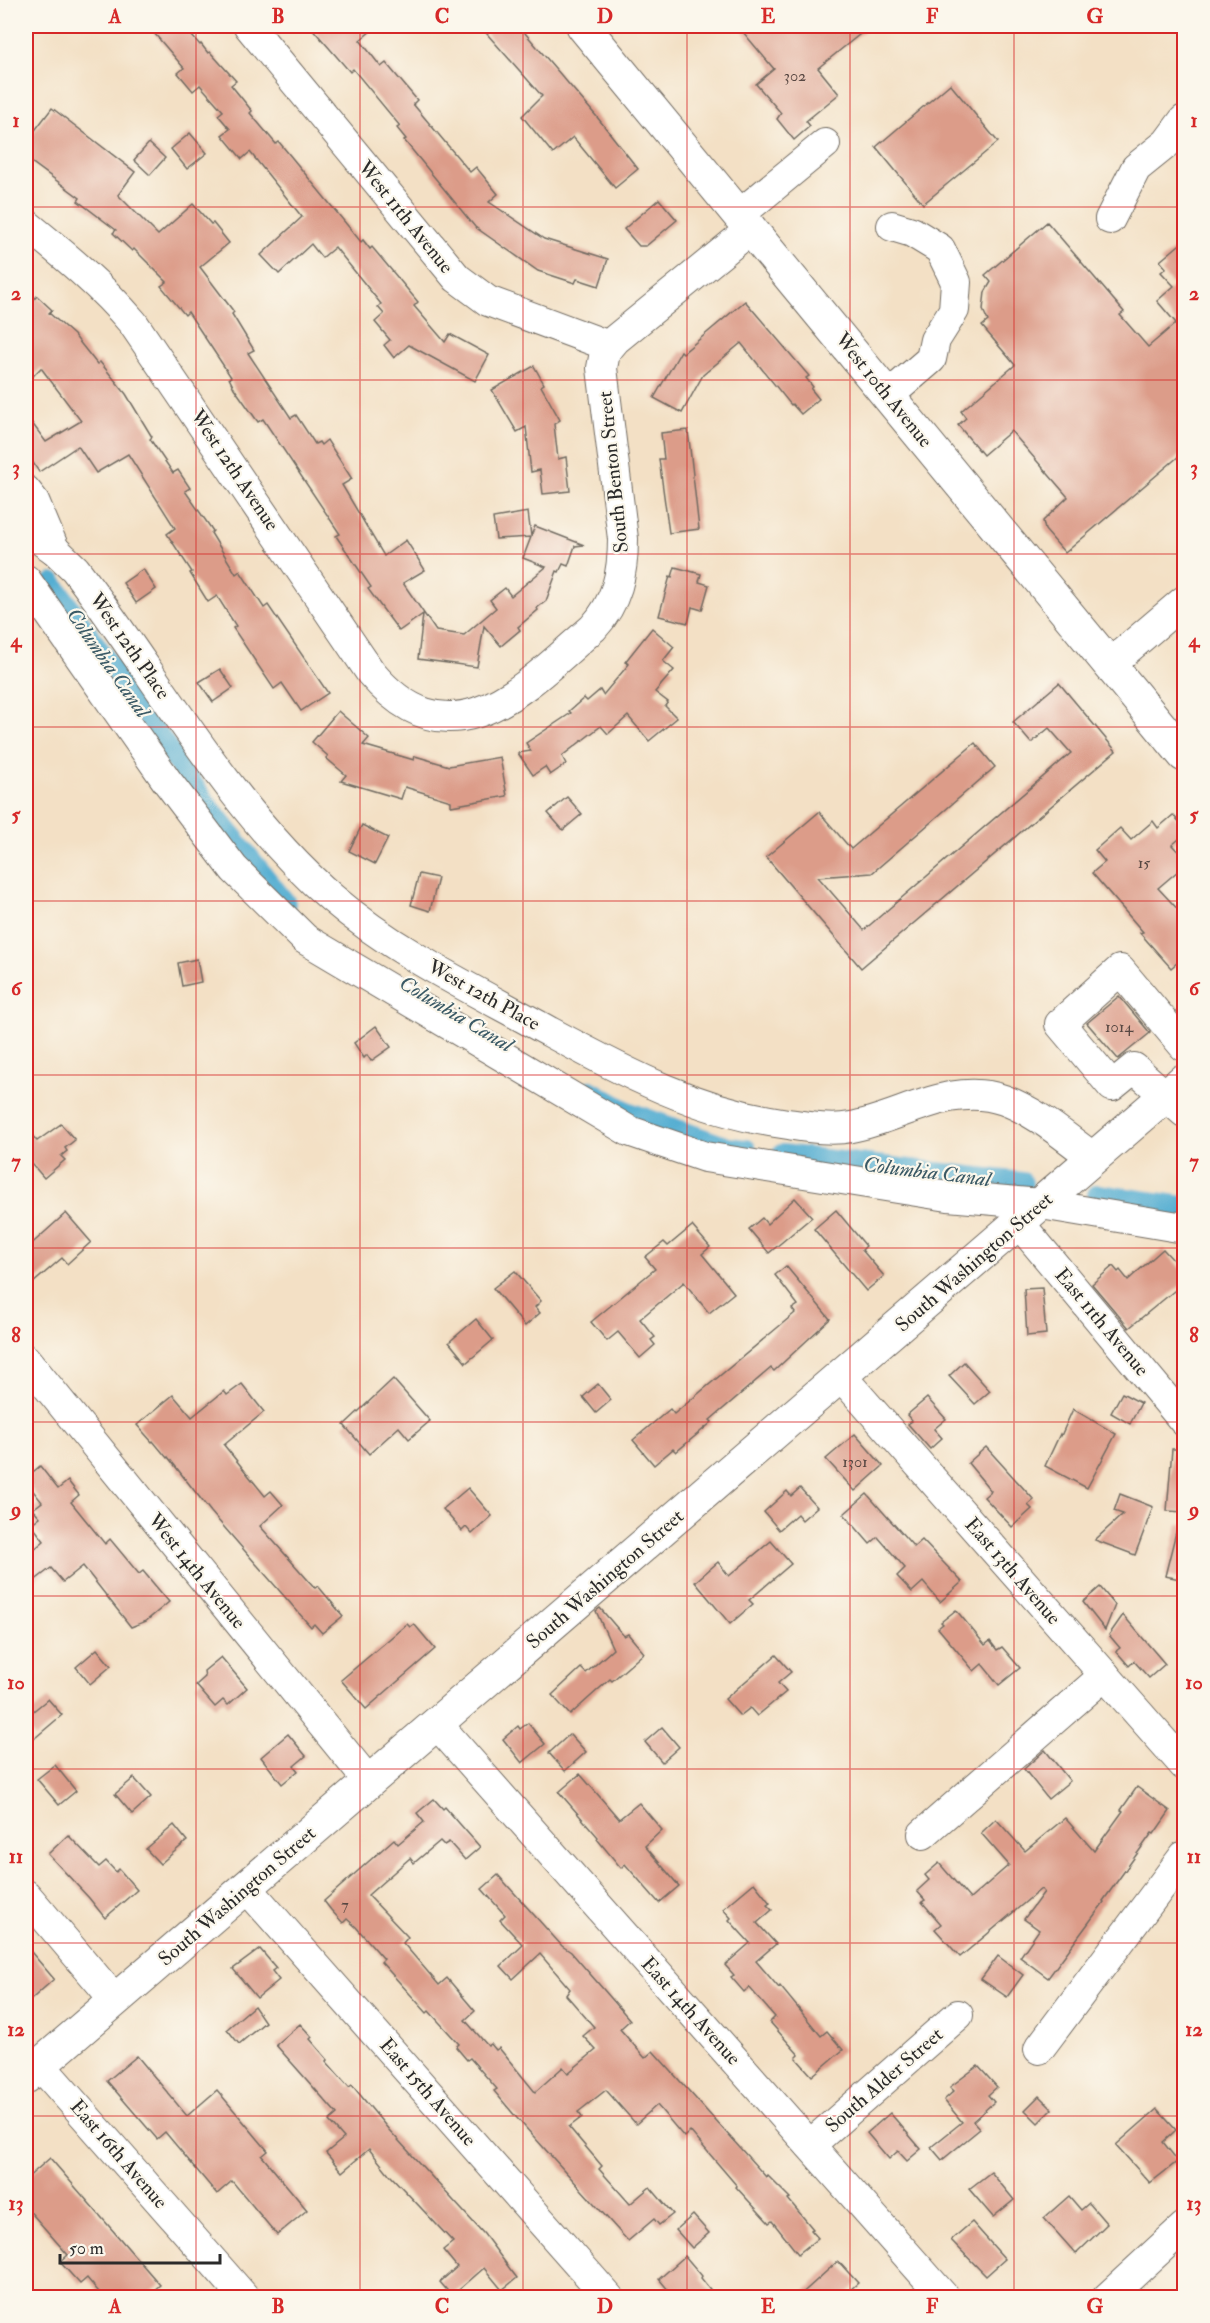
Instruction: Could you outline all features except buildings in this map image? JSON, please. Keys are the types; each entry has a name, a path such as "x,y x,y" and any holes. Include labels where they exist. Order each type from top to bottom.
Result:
{"main road":[{"name":"West 10th Avenue","path":"583,26 1185,755"},
{"name":"South Washington Street","path":"33,2071 1094,1158 1178,1096"}],"street":[{"name":"West 11th Avenue","path":"249,26 464,284 488,301 508,310 609,346"},
{"path":"1110,219 1136,168 1167,143 1185,120"},
{"path":"609,346 745,222 825,144"},
{"name":"West 12th Avenue","path":"26,224 83,270 133,323 371,673 400,701 418,711 438,716"},
{"path":"882,388 931,358 935,340 954,310 956,282 940,249 912,232 892,226"},
{"name":"South Benton Street","path":"438,716 461,716 481,711 500,704 518,693 593,628 604,616 614,598 620,581 623,551 602,368 609,346"},
{"path":"26,491 34,501 54,549"},
{"name":"West 12th Place","path":"26,530 54,549 82,578 213,762 247,808 273,837 331,897 385,937 441,972 647,1083 715,1107 787,1124 834,1129 849,1128 879,1120 940,1099 980,1094 1002,1099 1021,1107 1094,1158"},
{"path":"26,580 167,781 234,869 305,939 629,1131 705,1157 948,1196 1030,1213 1185,1228"},
{"path":"1110,664 1183,605"},
{"path":"1178,1096 1134,1068 1112,1086 1060,1024 1120,970 1185,1046"},
{"name":"East 11th Avenue","path":"1030,1213 1185,1421"},
{"name":"West 14th Avenue","path":"26,1360 369,1782"},
{"name":"East 13th Avenue","path":"841,1376 1185,1765"},
{"path":"924,1834 1104,1675"},
{"name":"East 14th Avenue","path":"437,1724 945,2298"},
{"path":"1040,2049 1185,1856"},
{"name":"East 15th Avenue","path":"246,1887 609,2298"},
{"path":"26,1895 115,2000"},
{"name":"South Alder Street","path":"810,2145 958,2015"},
{"name":"East 16th Avenue","path":"33,2071 245,2298"},
{"path":"1107,2298 1185,2228"}],"waterway":[{"name":"Columbia Canal","path":"53,584 206,804 285,903"},
{"name":"Columbia Canal","path":"590,1091 627,1112 728,1148 746,1150"},
{"name":"Columbia Canal","path":"782,1155 1022,1183"},
{"name":"Columbia Canal","path":"1098,1195 1184,1207"}]}
